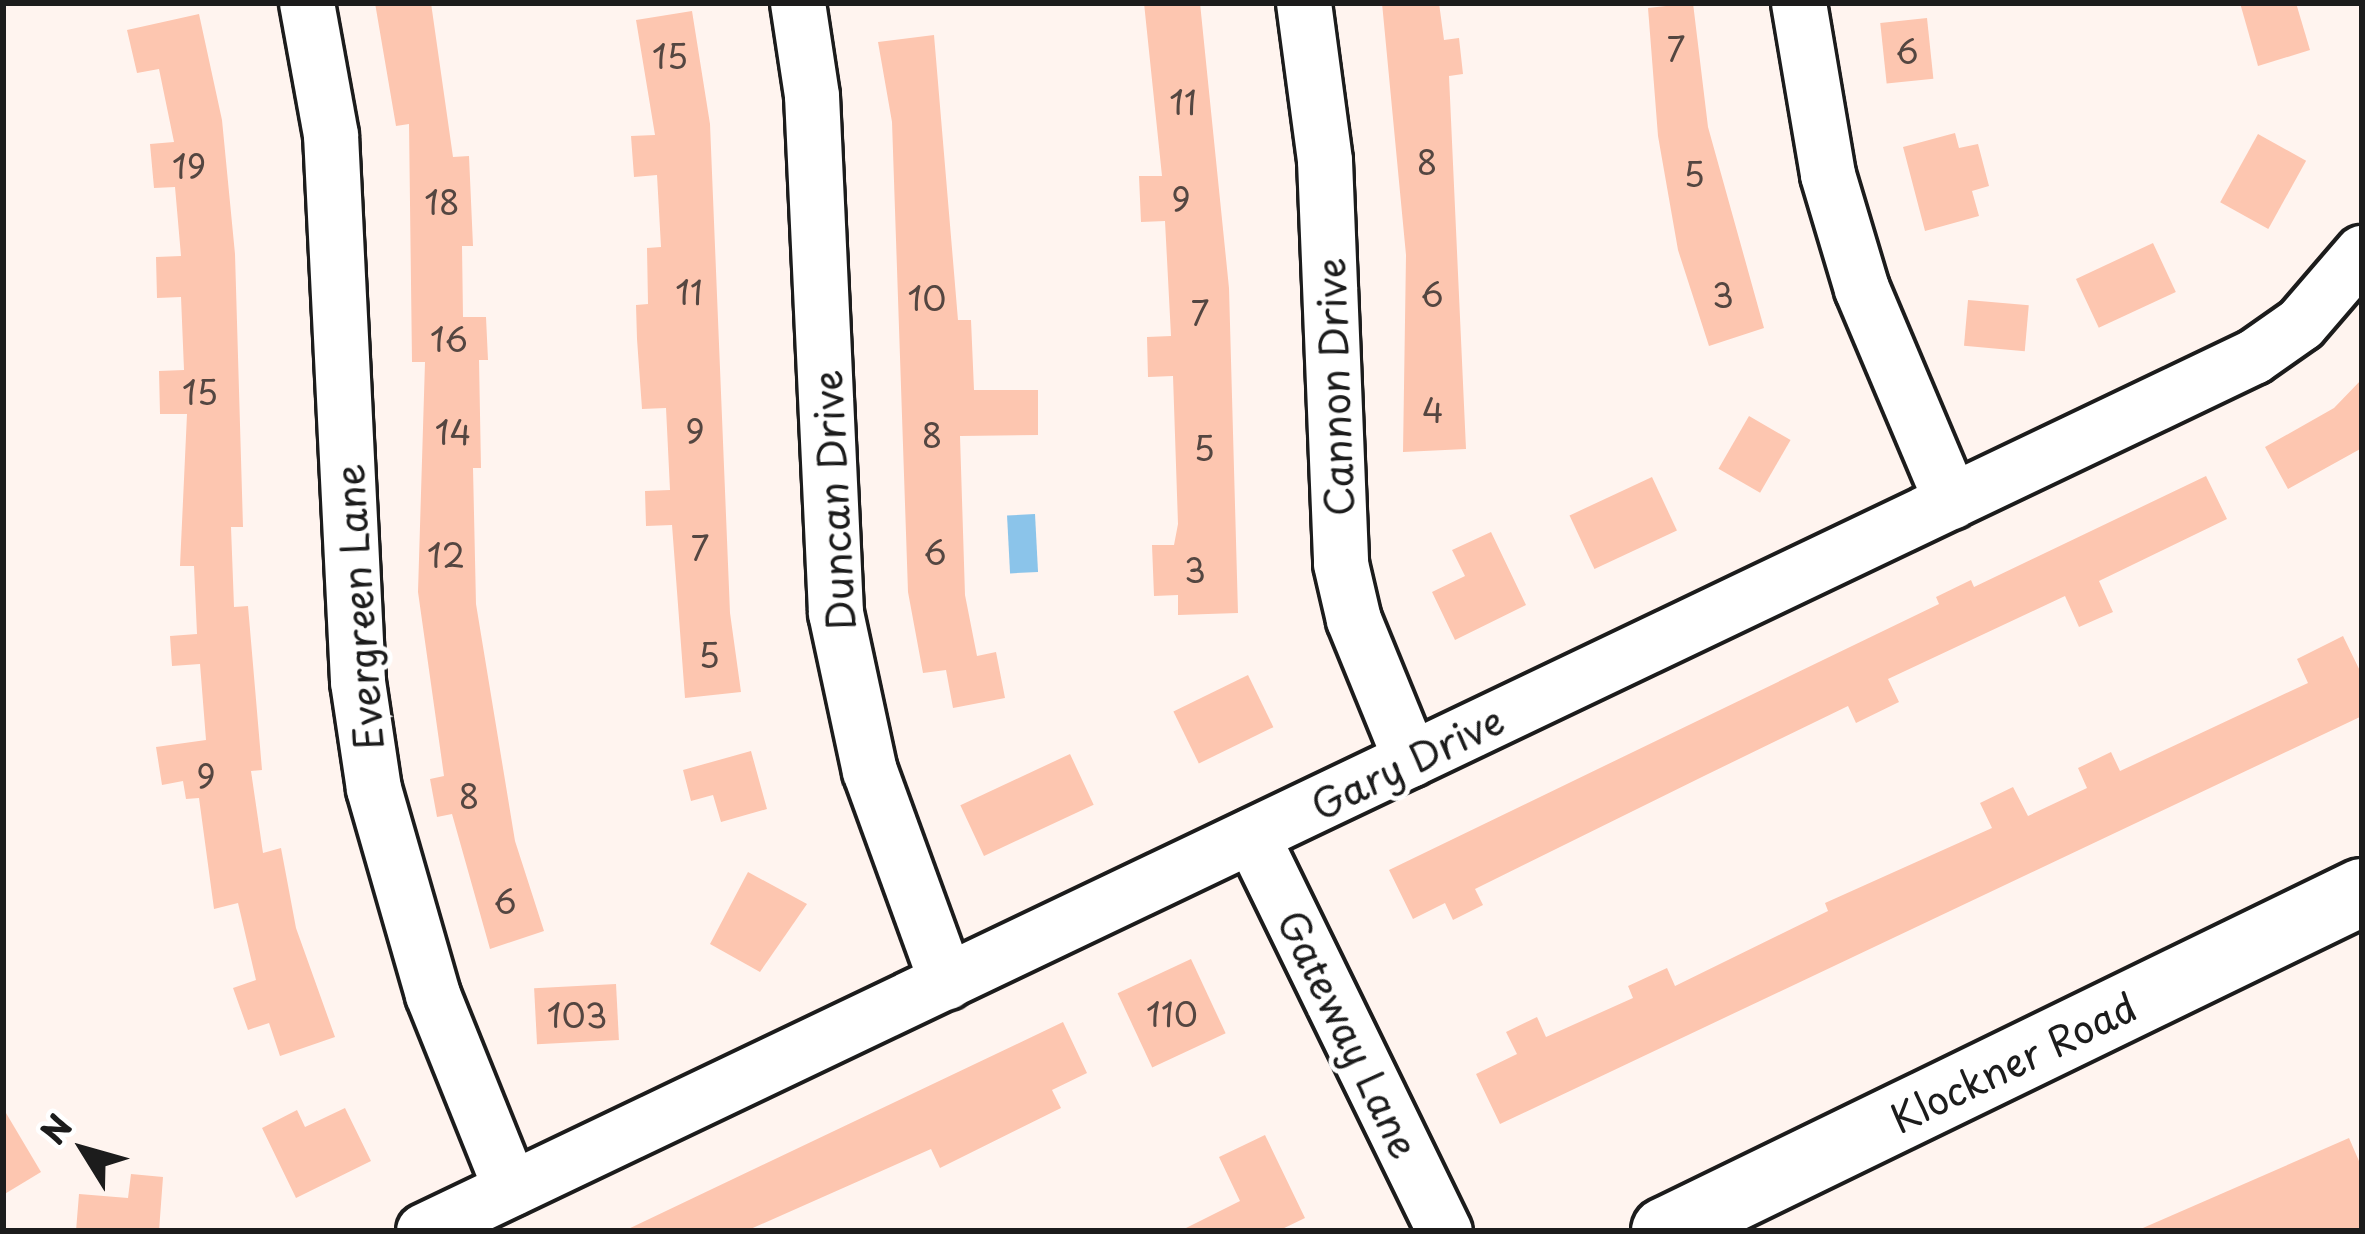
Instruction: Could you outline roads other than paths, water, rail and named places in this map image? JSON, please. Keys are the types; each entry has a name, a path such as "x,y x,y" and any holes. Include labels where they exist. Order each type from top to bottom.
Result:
{"main road":[{"name":"Klockner Road","path":"1665,1231 2362,892"}],"street":[{"name":"Evergreen Lane","path":"307,3 331,135 358,682 374,789 433,994 512,1189"},
{"name":"Duncan Drive","path":"798,3 812,96 836,613 870,771 947,982"},
{"name":"Cannon Drive","path":"1304,3 1325,161 1341,564 1354,620 1411,760"},
{"path":"1799,3 1828,176 1862,289 1952,502"},
{"name":"Gary Drive","path":"424,1231 2254,357 2301,324 2362,253"},
{"name":"Gateway Lane","path":"1252,836 1445,1231"}],"water":[{"path":"1035,514 1038,572 1010,573 1007,515"}]}
